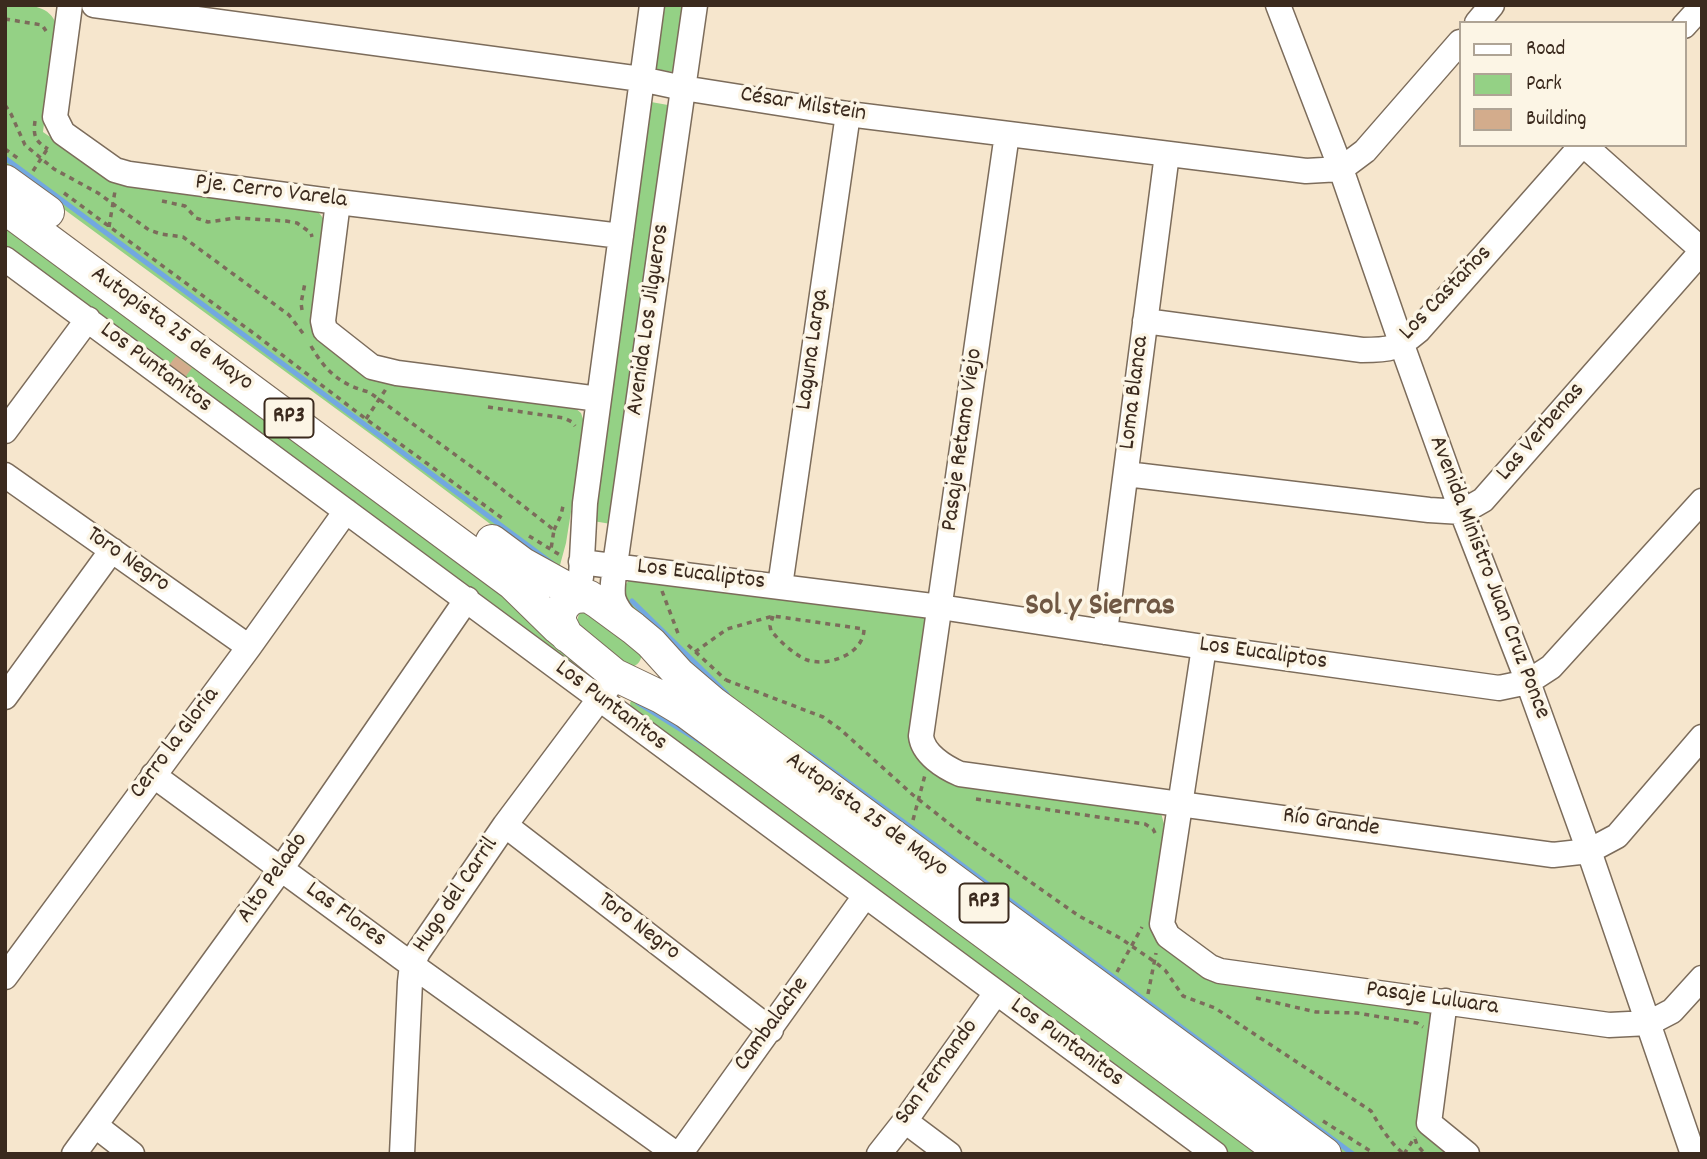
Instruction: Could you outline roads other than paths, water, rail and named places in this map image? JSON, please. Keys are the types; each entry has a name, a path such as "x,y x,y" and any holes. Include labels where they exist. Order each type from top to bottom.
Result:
{"main road":[{"name":"Autopista 25 de Mayo","path":"18,169 523,564 578,596"},
{"name":"Autopista 25 de Mayo","path":"5,208 513,584 566,635"},
{"name":"RP3","path":"578,596 587,596 659,635"},
{"path":"566,635 560,622 560,614 568,601 578,596"},
{"name":"RP3","path":"566,635 613,685"},
{"name":"Autopista 25 de Mayo","path":"659,635 679,674 713,704 1325,1154"},
{"path":"613,685 639,680 648,674 653,666 659,635"},
{"name":"Autopista 25 de Mayo","path":"613,685 661,696 685,712 1284,1154"}],"street":[{"name":"Pje. Cerro Varela","path":"70,5 54,139 62,133 115,170 338,202 621,236"},
{"name":"César Milstein","path":"94,5 641,79 848,114 1306,170 1341,169"},
{"name":"Avenida Los Jilgueros","path":"578,596 571,558 585,503 652,5"},
{"name":"Avenida Los Jilgueros","path":"659,635 615,606 612,591 695,5"},
{"name":"Avenida Ministro Juan Cruz Ponce","path":"1278,5 1341,169 1462,512 1528,682 1693,1154"},
{"path":"1479,21 1492,5"},
{"path":"1686,24 1702,6"},
{"path":"1341,169 1365,151 1458,44"},
{"name":"Laguna Larga","path":"780,586 848,114"},
{"name":"Pasaje Retamo Viejo","path":"926,750 921,736 1007,134"},
{"name":"Los Castaños","path":"1145,321 1362,350 1384,350 1402,345 1418,331 1581,147"},
{"path":"1585,147 1702,251"},
{"name":"Loma Blanca","path":"1105,632 1167,154"},
{"path":"338,202 323,321 325,330 372,367 397,373 599,399"},
{"name":"Las Verbenas","path":"1462,512 1483,500 1702,251"},
{"name":"Los Puntanitos","path":"5,259 467,599 613,685 865,896 1215,1154"},
{"path":"5,431 88,319"},
{"path":"1126,474 1462,512"},
{"name":"Toro Negro","path":"5,475 249,647"},
{"name":"Los Eucaliptos","path":"571,558 940,607 1499,688 1528,682 1551,667 1702,501"},
{"name":"Cerro la Gloria","path":"5,977 346,511"},
{"path":"5,697 112,550"},
{"name":"Alto Pelado","path":"74,1154 281,870 467,599"},
{"path":"1180,803 1204,647"},
{"name":"Hugo del Carril","path":"402,1154 412,965 418,952 505,825 613,685"},
{"name":"Río Grande","path":"926,750 946,768 960,774 1553,855 1589,851 1617,836 1702,737"},
{"name":"Las Flores","path":"153,775 412,965 678,1154"},
{"name":"Pasaje Luluara","path":"1180,803 1163,918 1168,936 1210,967 1220,971 1609,1025 1649,1023 1672,1011 1702,978"},
{"name":"Toro Negro","path":"505,825 771,1030"},
{"name":"Cambalache","path":"678,1154 771,1030 865,896"},
{"name":"San Fernando","path":"879,1154 996,993"},
{"path":"1445,1001 1429,1124 1468,1154"},
{"path":"905,1121 949,1154"},
{"path":"96,1126 132,1154"}],"waterway":[{"path":"5,158 553,564"},
{"path":"632,601 727,694"},
{"path":"638,703 704,744"},
{"path":"809,754 1353,1154"}],"district":[{"name":"Sol y Sierras","path":"1100,609"}]}
